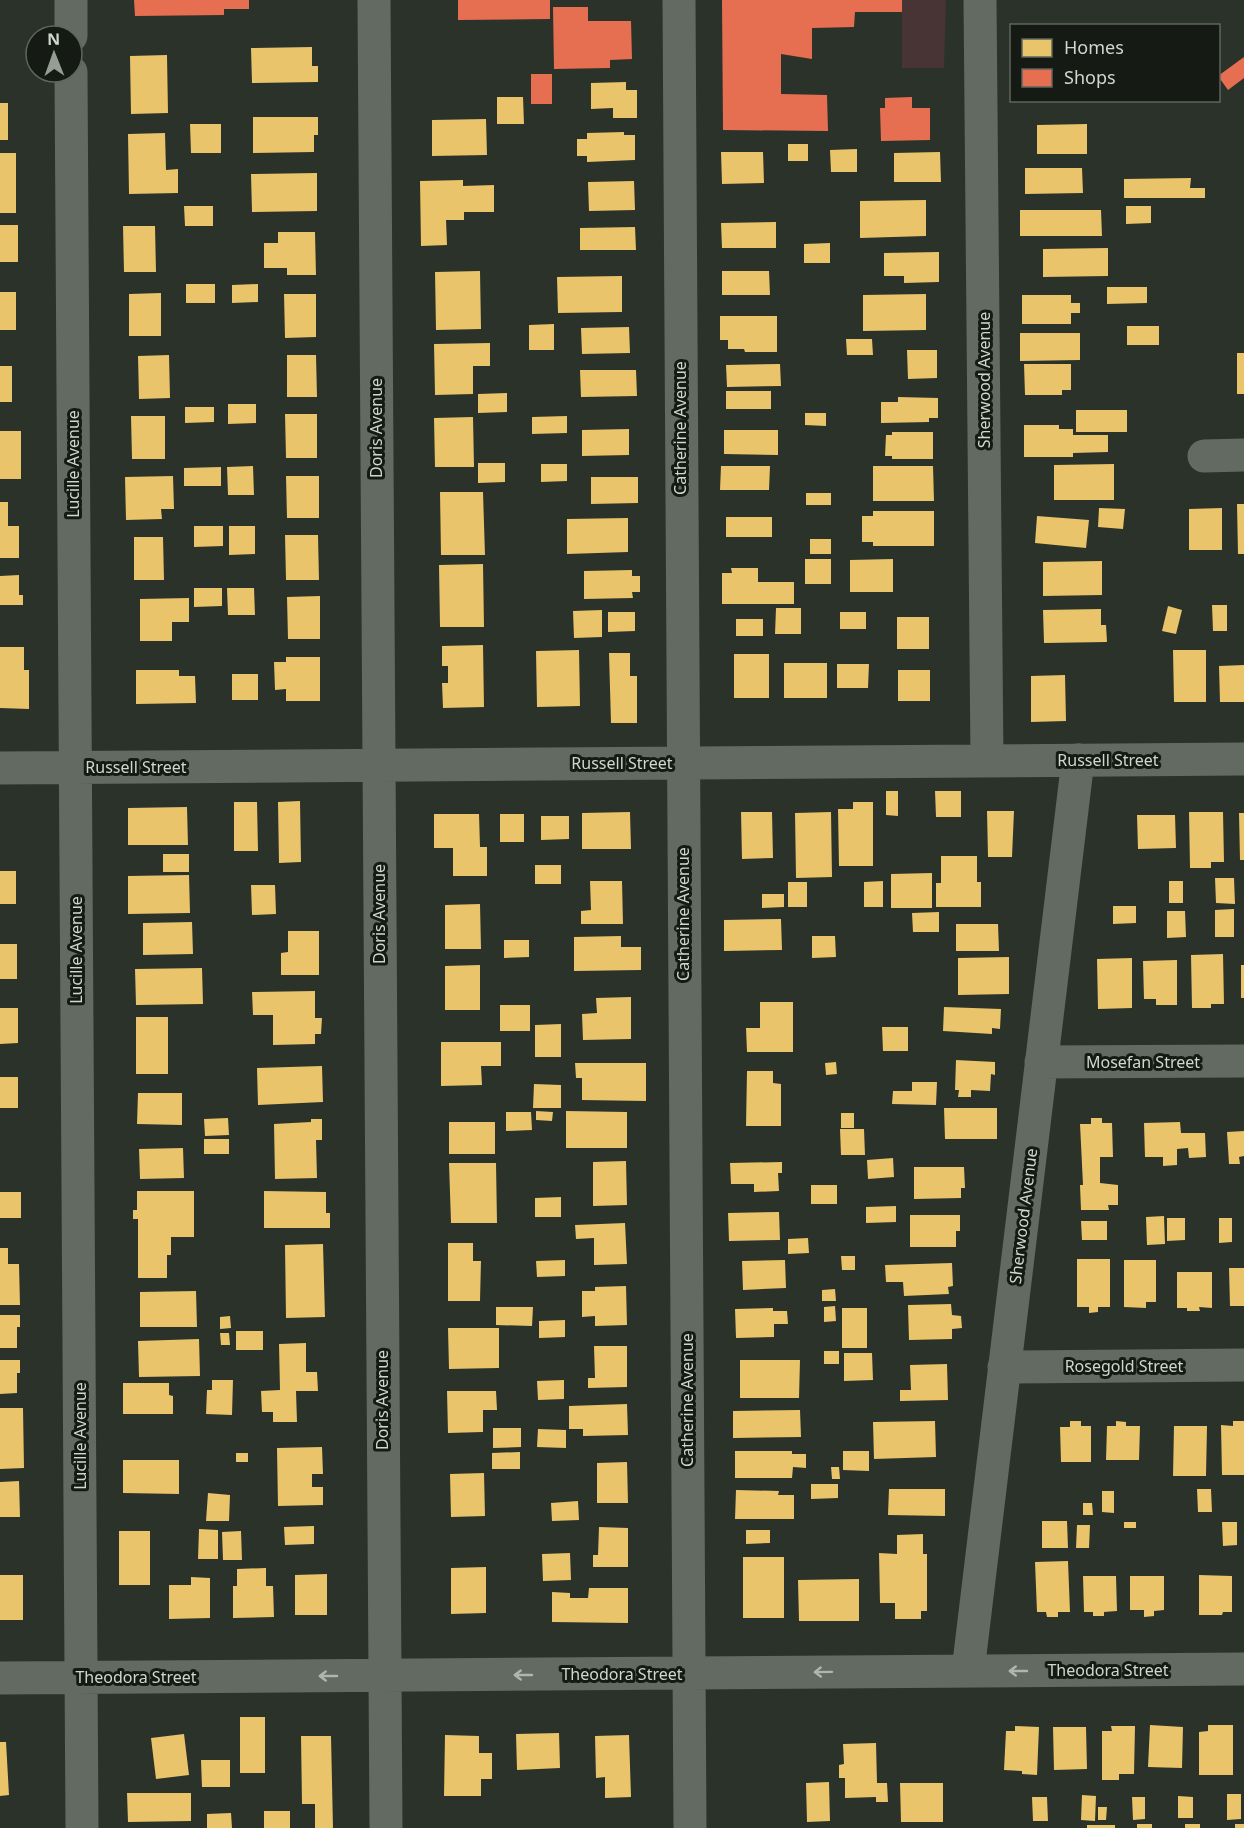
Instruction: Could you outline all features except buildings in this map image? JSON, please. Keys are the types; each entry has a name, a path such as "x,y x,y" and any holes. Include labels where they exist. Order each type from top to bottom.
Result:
{"street":[{"path":"71,0 71,24"},
{"name":"Doris Avenue","path":"374,0 386,1828"},
{"name":"Catherine Avenue","path":"679,0 690,1828"},
{"name":"Sherwood Avenue","path":"980,0 987,761"},
{"name":"Lucille Avenue","path":"71,84 82,1828"},
{"path":"1204,456 1244,455"},
{"name":"Russell Street","path":"0,768 1244,759"},
{"name":"Sherwood Avenue","path":"968,1671 1078,760"},
{"name":"Mosefan Street","path":"1041,1062 1244,1061"},
{"name":"Rosegold Street","path":"1004,1367 1244,1365"},
{"name":"Theodora Street","path":"0,1678 1244,1669"}],"shaded area":[{"path":"902,0 946,0 944,68 902,68"}]}
